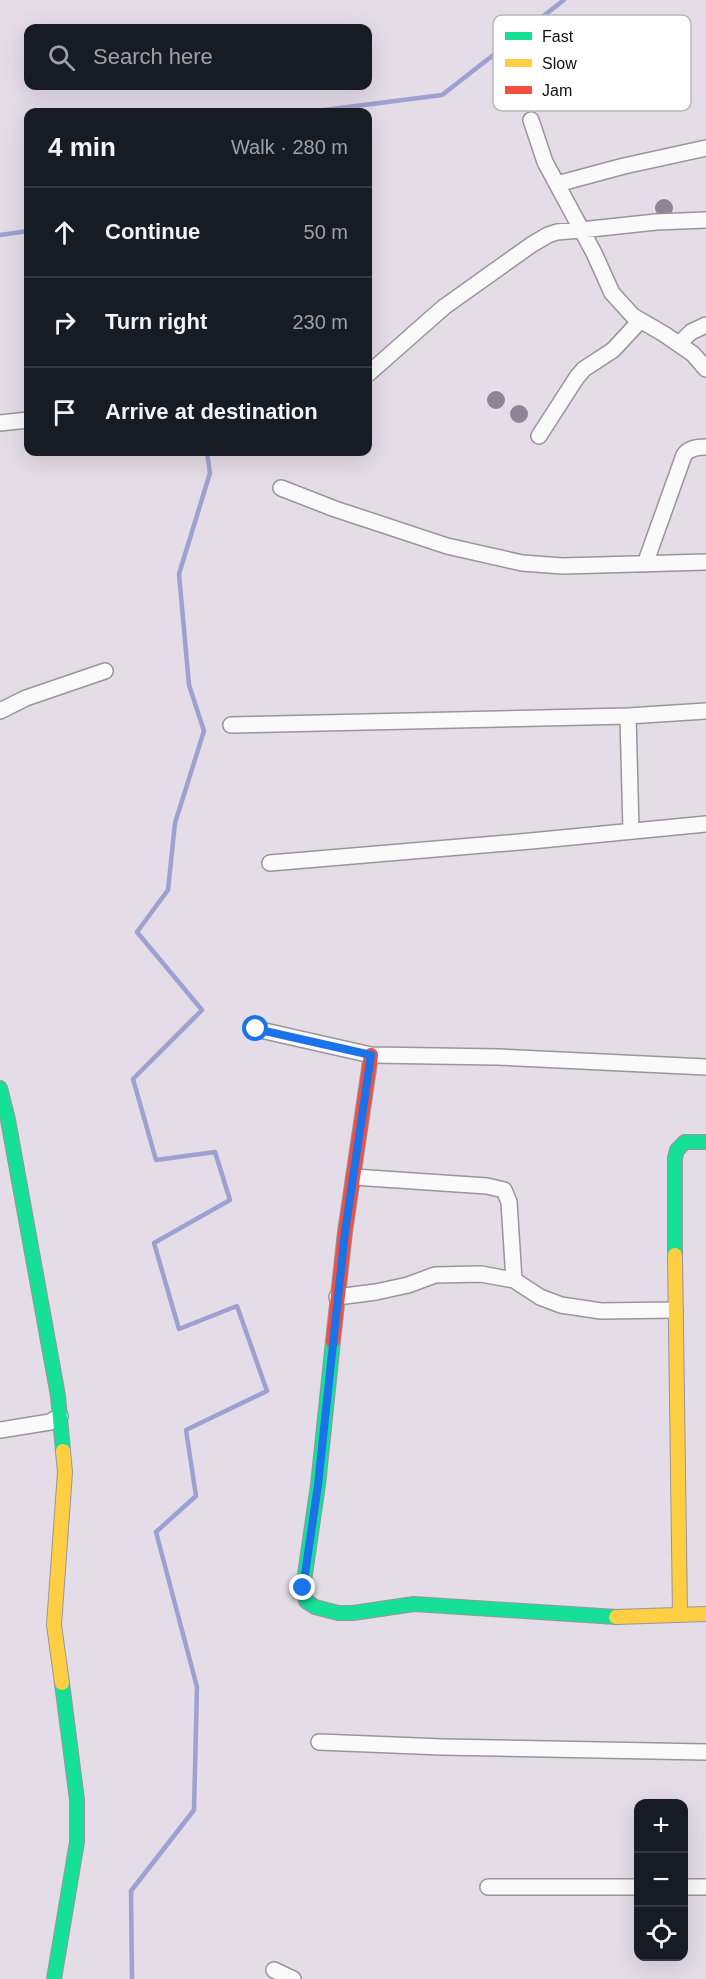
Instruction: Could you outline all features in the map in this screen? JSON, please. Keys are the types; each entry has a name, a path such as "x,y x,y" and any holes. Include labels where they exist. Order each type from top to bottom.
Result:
{"street":[{"path":"531,120 545,162 612,293 633,316 693,354 706,369"},
{"path":"557,184 706,148"},
{"path":"372,370 444,307 548,235 557,232 656,222 706,220"},
{"path":"539,436 584,369 613,350 640,321"},
{"path":"679,344 691,332 706,324"},
{"path":"0,423 24,420"},
{"path":"645,564 684,455 693,448 706,447"},
{"path":"281,488 335,509 447,546 522,563 563,566 706,562"},
{"path":"0,711 26,698 105,671"},
{"path":"231,725 628,716 706,711"},
{"path":"628,716 631,830"},
{"path":"270,863 706,824"},
{"path":"256,1029 371,1055 498,1057 706,1067"},
{"path":"371,1055 338,1297 318,1485 303,1588 308,1604 338,1612 353,1613 414,1604 606,1617 706,1614"},
{"path":"0,1088 4,1120 60,1416 65,1472 54,1625 77,1800 77,1842 54,1979"},
{"path":"680,1615 675,1158 677,1150 685,1142 706,1142"},
{"path":"354,1178 487,1186 504,1190 509,1202 514,1280"},
{"path":"338,1297 408,1285 429,1276 448,1273 481,1274 514,1280 540,1297 561,1305 601,1311 675,1310"},
{"path":"0,1430 50,1422 60,1416"},
{"path":"319,1742 706,1752"},
{"path":"488,1887 634,1887"},
{"path":"688,1887 706,1887"},
{"path":"274,1970 293,1979"}],"building":[{"path":"664,199 670,202 673,208 670,214 664,217 658,214 655,208 658,202"},
{"path":"496,391 502,394 505,400 502,406 496,409 490,406 487,400 490,394"},
{"path":"519,405 525,408 528,414 525,420 519,423 513,420 510,414 513,408"}],"waterway":[{"path":"545,15 564,0"},
{"path":"340,108 442,95 493,55"},
{"path":"0,235 24,232"},
{"path":"132,1979 131,1891 194,1810 197,1687 156,1532 196,1496 186,1430 267,1391 237,1306 179,1329 154,1243 230,1200 215,1152 156,1160 133,1079 202,1010 137,932 168,890 175,823 204,731 189,685 179,574 210,473 208,456"}],"traffic: fast":[{"path":"0,1088 8,1120 58,1396 63,1451"},
{"path":"675,1255 675,1158 677,1150 685,1142 706,1142"},
{"path":"333,1341 318,1485 303,1588 306,1601 315,1607 338,1613 414,1604 616,1617"},
{"path":"54,1979 77,1842 77,1800 62,1683"}],"traffic: slow":[{"path":"675,1255 680,1615"},
{"path":"62,1683 54,1625 65,1472 63,1451"},
{"path":"616,1617 706,1614"}],"traffic: jam":[{"path":"333,1341 345,1232 371,1055"}],"route":[{"path":"256,1029 371,1055 345,1232 318,1485 303,1588"}]}
